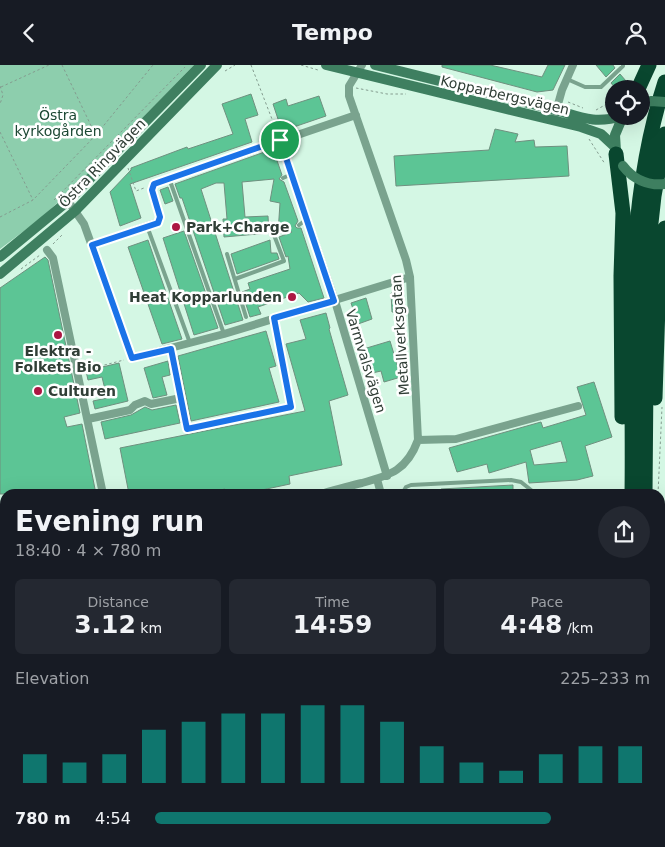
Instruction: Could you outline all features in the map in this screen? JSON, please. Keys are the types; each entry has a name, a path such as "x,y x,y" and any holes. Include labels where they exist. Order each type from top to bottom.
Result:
{"highway":[{"path":"642,80 649,65"},
{"path":"632,489 632,361 640,194 650,139 665,82"},
{"path":"645,489 647,259 654,196 665,134"},
{"path":"618,161 622,213 622,437 631,489"},
{"path":"651,489 659,274 665,228"}],"street":[{"name":"Östra Ringvägen","path":"0,257 68,201 201,65"},
{"name":"Östra Ringvägen","path":"0,274 76,211 217,65"},
{"name":"Kopparbergsvägen","path":"375,65 555,115 601,134 618,161 633,176 652,184 665,184"},
{"path":"555,115 559,99 573,65"},
{"name":"Kopparbergsvägen","path":"325,68 359,69 555,115 597,121 605,119"},
{"name":"Metallverksgatan","path":"359,69 349,86 349,96 406,260 410,277 419,429 418,441"},
{"path":"650,101 665,102"},
{"path":"92,245 147,225 158,223 160,217 152,190 154,184 203,170 280,140 356,115"},
{"path":"618,125 618,161"},
{"name":"Varmvalsvägen","path":"280,140 307,219 313,250 334,301 387,476"},
{"path":"68,201 84,224 132,358 224,334 410,277"},
{"path":"47,250 53,258 102,489"},
{"path":"171,349 187,429 291,407 274,318"},
{"path":"88,419 130,410 135,405 146,401 151,404 180,398"},
{"path":"340,489 387,476 404,464 414,451 418,441 456,439 578,406"},
{"path":"378,479 380,489"}],"lane":[{"path":"567,79 584,87 601,87 623,65"},
{"path":"283,178 292,174"},
{"path":"170,178 224,334"},
{"path":"299,225 307,219"},
{"path":"147,225 190,343"},
{"path":"235,279 284,261 274,235"},
{"path":"227,254 246,317"},
{"path":"405,489 411,485 511,480 521,482 530,489"}],"path":[{"path":"0,104 3,95 1,86 49,65"},
{"path":"62,65 96,135"},
{"path":"0,217 33,200 96,135 153,65"},
{"path":"48,206 188,65"},
{"path":"251,65 280,140"},
{"path":"301,65 325,68"},
{"path":"559,99 586,109"},
{"path":"595,110 605,105"},
{"path":"0,132 33,200"},
{"path":"589,139 613,177 618,161"},
{"path":"128,167 136,191 154,184"},
{"path":"78,372 132,358"}],"green space":[{"name":"Östra kyrkogården","path":"0,65 194,65 84,178 41,218 0,249"}],"building":[{"path":"442,65 490,65 542,77 548,65 565,65 553,90 537,92 442,67"},
{"path":"596,65 613,65 615,68 606,77"},
{"path":"620,74 625,80 614,80"},
{"path":"251,94 258,115 245,119 252,142 130,184 141,218 120,226 110,192 131,168 187,147 188,149 233,134 222,104"},
{"path":"319,96 326,116 282,131 273,104 286,99 288,106"},
{"path":"495,129 518,134 515,142 534,140 535,147 567,146 569,176 396,186 394,156 489,150"},
{"path":"273,149 282,175 279,179 284,182 298,221 295,226 301,228 324,298 308,302 299,293 258,307 261,314 250,317 242,292 250,289 248,283 290,269 288,256 286,257 279,237 292,232 278,233 280,203 270,201 274,179 242,182 245,217 268,216 269,233 224,237 223,219 227,219 224,183 216,183 201,189 243,320 225,325 182,198 180,198 175,184"},
{"path":"168,187 173,201 165,204 160,190"},
{"path":"184,231 218,328 194,335 163,238"},
{"path":"148,240 182,339 162,344 128,247"},
{"path":"270,240 271,253 277,253 279,259 237,274 231,254"},
{"name":"Culturen","path":"45,257 48,260 80,413 64,417 67,427 82,424 95,489 0,489 0,288"},
{"path":"391,293 402,293 403,312 392,312"},
{"path":"366,298 372,319 358,324 351,303"},
{"path":"326,313 348,395 329,401 342,465 289,476 290,484 266,489 128,489 120,448 305,411 286,344 306,339 300,320"},
{"path":"266,331 276,366 269,368 279,402 191,421 178,356"},
{"path":"390,341 401,377 384,382 381,371 368,374 360,350"},
{"path":"168,361 170,375 162,377 167,395 153,398 144,368"},
{"path":"119,363 128,401 95,409 93,401 107,398 102,377 88,380 86,371"},
{"path":"594,382 612,437 585,446 593,476 577,480 529,483 526,462 489,473 487,464 457,472 449,448 541,422 543,428 586,415 577,387","holes":["561,441 567,462 534,465 530,450"]},
{"path":"176,405 180,423 105,439 101,422 131,415 145,407 152,410"},
{"path":"513,485 513,489 441,489"}],"place":[{"name":"Park+Charge","path":"176,227"},
{"name":"Heat Kopparlunden","path":"292,297"},
{"name":"Elektra - Folkets Bio","path":"58,335"},
{"name":"Culturen","path":"38,391"}],"route":[{"path":"280,140 334,301 274,318 291,407 187,429 171,349 132,358 92,245 147,225 158,223 160,217 152,190 154,184 280,140"}]}
